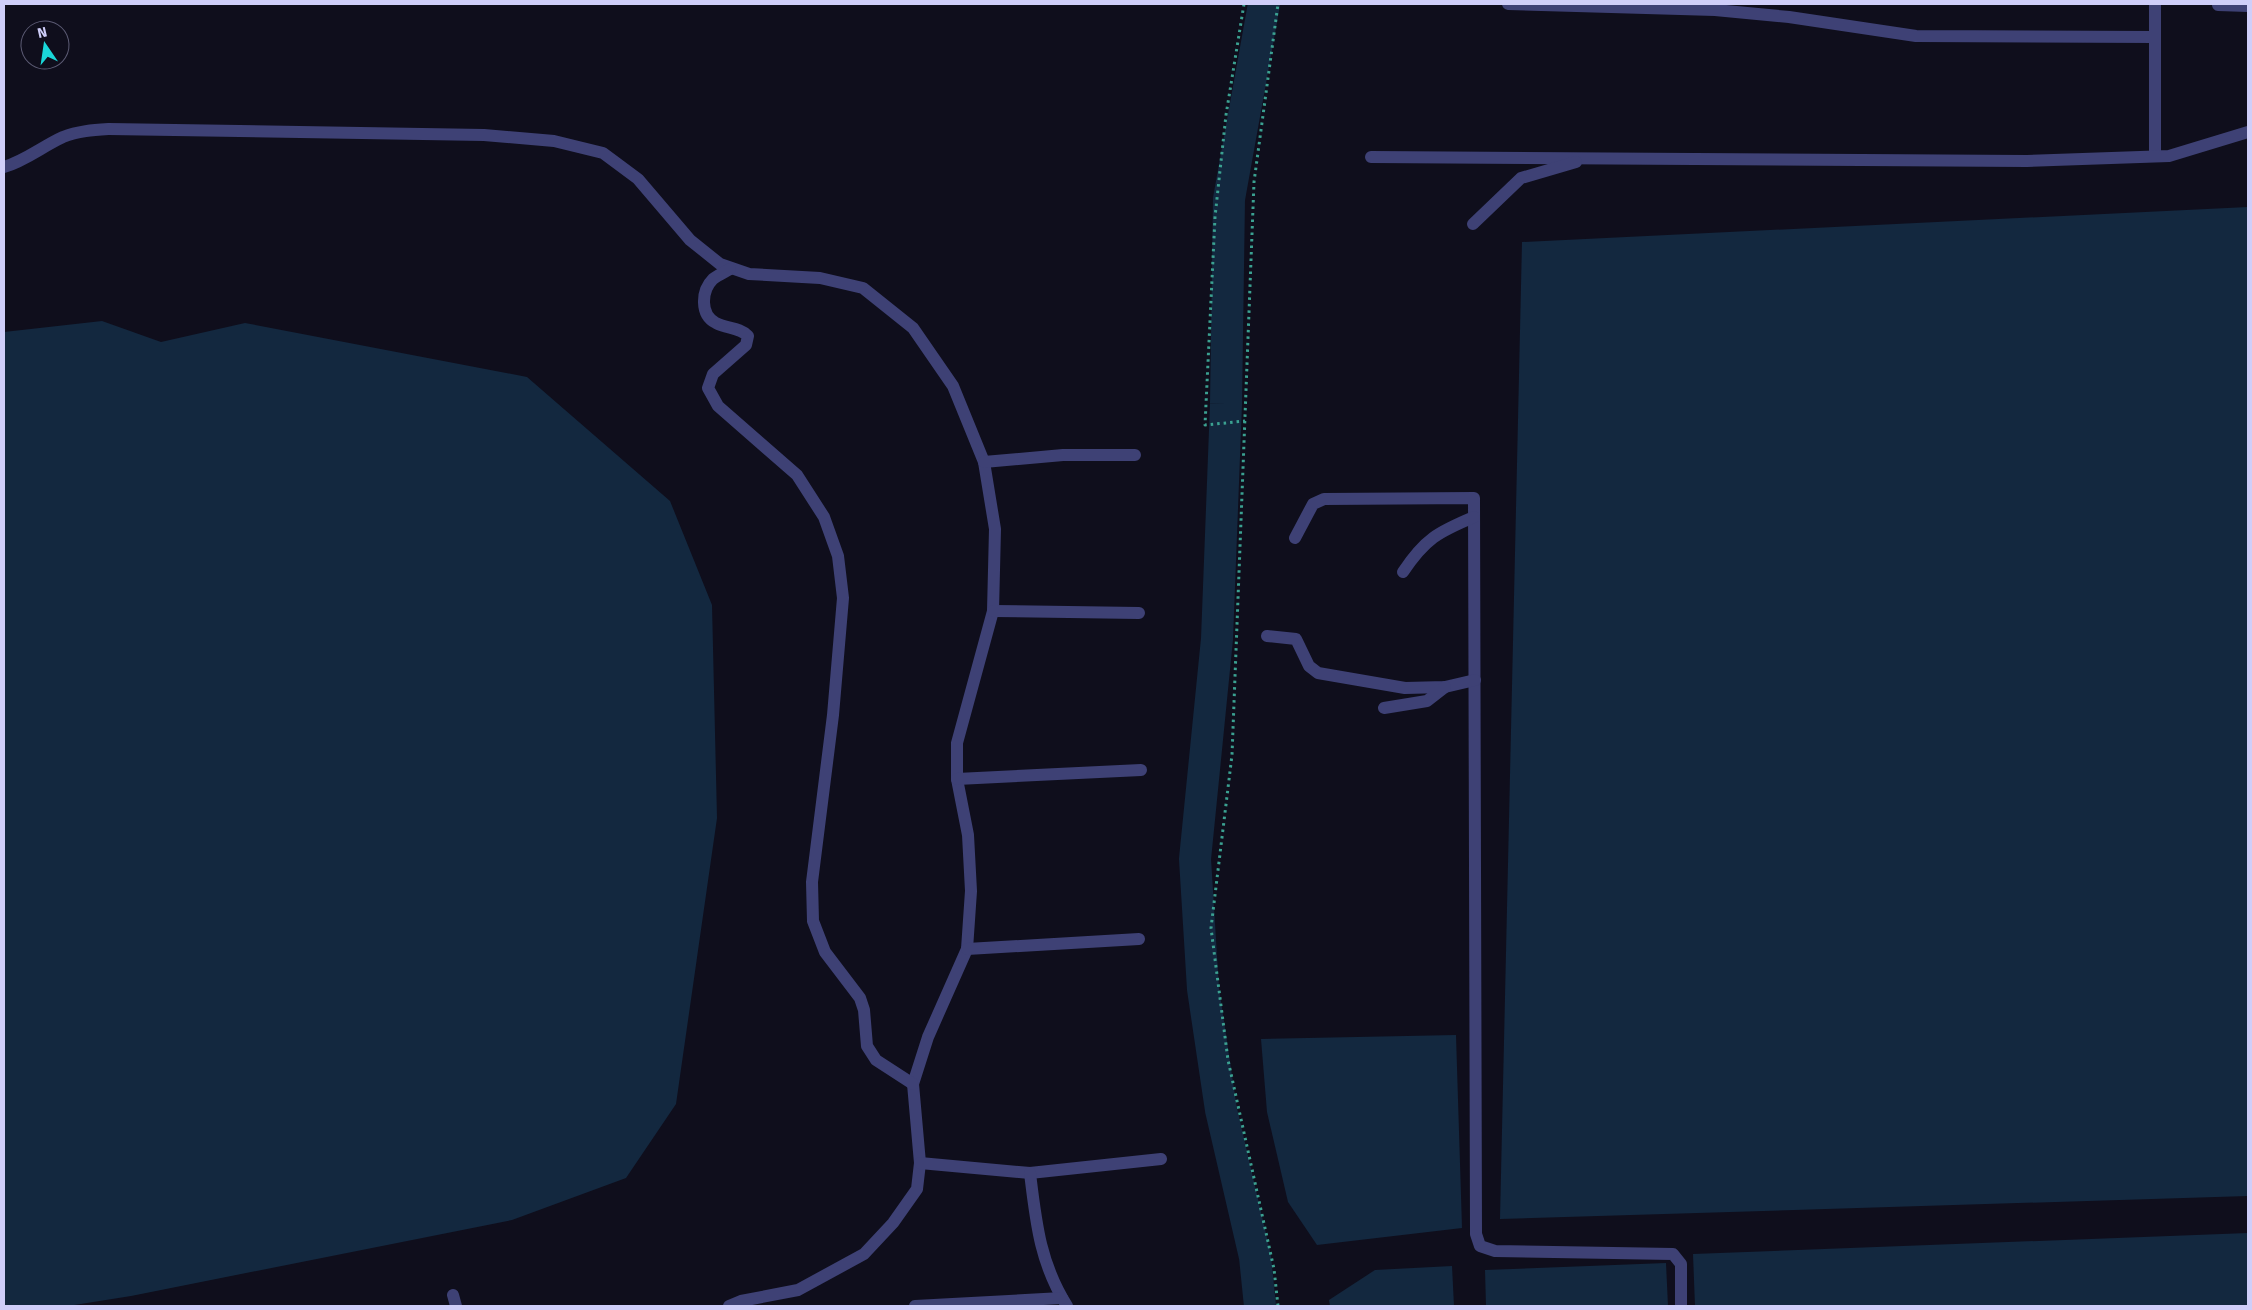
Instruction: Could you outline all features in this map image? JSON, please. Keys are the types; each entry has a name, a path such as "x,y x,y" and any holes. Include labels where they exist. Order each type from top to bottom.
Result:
{"street":[{"path":"1508,4 1715,10 1789,17 1889,30 1916,36 2155,37"},
{"path":"2154,4 2155,156"},
{"path":"2218,5 2248,6"},
{"path":"4,167 16,163 64,137 86,131 109,129 484,135 554,141 604,153 638,179 690,240 720,264 730,269 748,274 820,278 863,288 913,328 953,386 984,462 995,528 993,611 957,743 957,779 968,835 971,881 967,949 928,1037 913,1084 920,1163 917,1189 893,1223 864,1254 798,1290 770,1301 729,1306"},
{"path":"1371,157 2027,161 2178,154 2248,132"},
{"path":"1472,224 1520,178 1591,158"},
{"path":"730,269 713,280 704,297 704,308 714,323 741,330 748,336 746,345 712,374 708,388 718,406 797,475 824,517 838,556 843,598 833,715 812,882 813,921 825,952 860,998 864,1010 867,1046 876,1060 913,1084"},
{"path":"984,462 1063,455 1135,455"},
{"path":"1295,538 1309,510 1319,500 1474,498 1476,1234 1480,1246 1495,1251 1673,1254 1680,1264 1682,1306"},
{"path":"1403,572 1418,550 1433,536 1474,517"},
{"path":"993,611 1139,614"},
{"path":"1267,636 1296,639 1309,666 1318,673 1405,688 1444,687 1475,680"},
{"path":"1384,708 1427,701 1444,687"},
{"path":"957,779 1141,770"},
{"path":"967,949 1139,939"},
{"path":"920,1163 1030,1174 1162,1159"},
{"path":"915,1306 1064,1302 1050,1278 1038,1235 1030,1174"}],"path":[{"path":"1244,4 1226,115 1215,217 1204,425 1245,421"},
{"path":"1278,4 1254,182 1232,755 1211,928 1228,1060 1274,1269 1278,1306"}],"water":[{"path":"2248,207 2248,1196 1500,1219 1522,242"},
{"path":"102,321 161,342 245,323 527,377 670,501 712,605 717,818 676,1104 626,1178 512,1220 131,1296 68,1306 4,1306 4,332"},
{"path":"1456,1035 1462,1228 1317,1245 1288,1202 1267,1112 1261,1039"},
{"path":"2248,1233 2248,1306 1695,1306 1693,1254"},
{"path":"1666,1263 1668,1306 1486,1306 1485,1270"},
{"path":"1452,1266 1454,1306 1330,1306 1329,1300 1375,1270"}],"waterway":[{"path":"1260,1306 1255,1257 1221,1110 1203,989 1195,859 1217,639 1226,404 1229,199 1264,4"}]}
